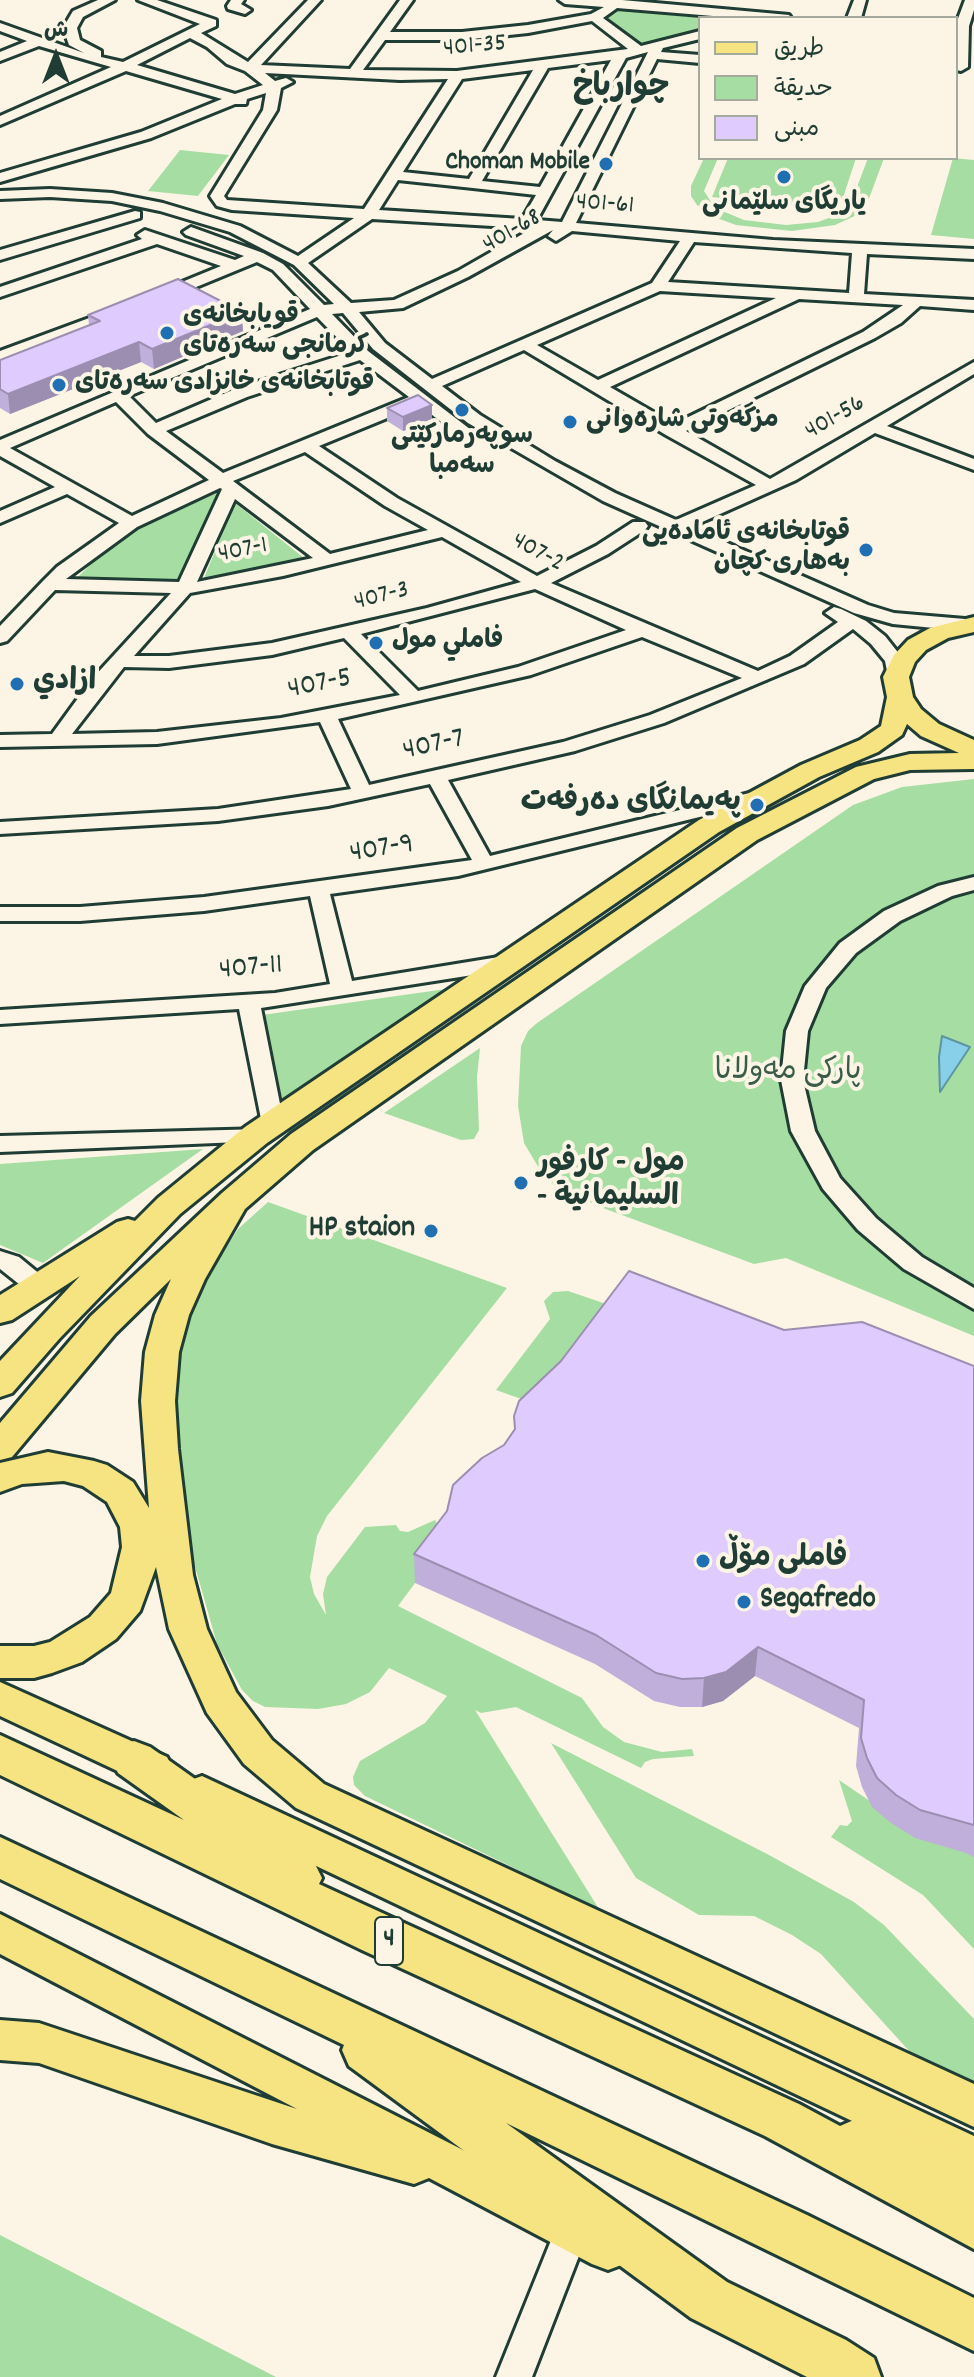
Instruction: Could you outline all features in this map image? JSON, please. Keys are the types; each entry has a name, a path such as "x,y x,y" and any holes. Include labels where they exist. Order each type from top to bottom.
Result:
{"highway":[{"name":"4","path":"0,1754 378,1935 782,2120 974,2224"},
{"path":"134,1760 378,1935"},
{"path":"0,1857 974,2325"},
{"path":"294,1997 709,2300 841,2368 876,2377"},
{"path":"782,2120 974,2179"}],"main road":[{"path":"0,1384 47,1330 169,1206 264,1129 709,826 810,771 869,746 893,729 903,660 917,645 939,633 970,625"},
{"path":"898,687 911,714 930,730 974,750"},
{"path":"0,1447 103,1325 233,1201 302,1142 747,834 834,787 877,769 910,762 974,761"},
{"path":"233,1201 188,1279 172,1315 162,1352 158,1401 160,1449 175,1575 188,1629 221,1702 258,1752 310,1796 974,2106"},
{"path":"0,1311 169,1206"},
{"path":"0,1478 18,1471 48,1466 94,1475 120,1492 131,1508 138,1527 140,1547 127,1600 103,1628 69,1651 52,1657 34,1662 0,1662"},
{"path":"0,1698 974,2158"},
{"path":"394,1883 471,1872"},
{"path":"0,1933 709,2300"},
{"path":"0,2040 39,2043 272,2123 482,2183"}],"street":[{"path":"0,121 211,23 144,0"},
{"path":"250,68 315,0"},
{"path":"353,74 407,0"},
{"path":"565,0 615,2 720,16"},
{"path":"964,69 964,25 971,0"},
{"path":"380,36 462,36 594,17 615,2"},
{"path":"115,3 70,28 74,42 120,64"},
{"path":"594,17 650,51 698,56"},
{"path":"0,27 76,55 120,64 270,110 274,87"},
{"path":"192,34 212,44 232,61 250,68 274,87"},
{"path":"0,49 21,35"},
{"name":"401-35","path":"250,68 353,74 457,75 650,51 698,36"},
{"path":"0,57 39,41"},
{"path":"569,221 650,51"},
{"path":"527,224 621,55"},
{"path":"473,184 542,66"},
{"path":"0,178 157,132 234,99 310,72"},
{"path":"299,262 369,214 457,75"},
{"name":"401-61","path":"270,110 217,196 222,203 550,225"},
{"path":"395,175 544,192"},
{"path":"2,203 50,193 112,197 163,207 235,229 299,262 352,313 379,346 474,419 549,465 676,527 861,609 893,618 970,625"},
{"path":"2,203 135,215 258,256 278,267 362,354 418,399 522,468 639,526 852,621 873,634 894,660 898,687"},
{"path":"0,255 135,215"},
{"name":"401-68","path":"352,313 397,305 463,274 550,225 569,221"},
{"name":"401-68","path":"325,313 412,313 547,243 569,221"},
{"name":"401-61","path":"569,221 773,245 974,254"},
{"path":"108,222 238,266"},
{"path":"658,286 691,236"},
{"path":"0,292 157,239"},
{"path":"856,298 860,247"},
{"path":"0,357 258,256"},
{"path":"431,385 658,286 974,305"},
{"path":"597,387 798,294"},
{"path":"672,431 869,335 895,320 916,302"},
{"path":"0,447 302,316 325,313"},
{"path":"524,344 770,486"},
{"path":"154,430 241,393 362,354"},
{"name":"401-56","path":"676,527 770,486 974,367"},
{"path":"117,394 154,430 327,560"},
{"path":"0,637 63,571 131,523 226,485 307,445 418,399"},
{"path":"874,427 974,465"},
{"name":"407-2","path":"307,445 391,502 537,583 642,631 758,678"},
{"path":"0,447 131,523"},
{"path":"57,741 120,661 185,588 226,485"},
{"path":"0,518 69,487"},
{"name":"407-3","path":"120,661 169,662 218,657 349,633 537,583 602,550 639,526"},
{"name":"407-1","path":"50,584 185,588 327,560 442,532"},
{"name":"407-7","path":"0,828 218,815 363,793 568,747 657,719 758,678 797,660 852,621"},
{"name":"407-5","path":"0,741 204,734 326,715 524,671 642,631"},
{"path":"349,633 413,697"},
{"path":"326,715 363,793"},
{"path":"436,777 484,863"},
{"name":"407-9","path":"0,914 80,914 319,891 484,863 765,795"},
{"path":"974,883 945,891 892,916 848,948 816,986 797,1031 792,1080 803,1131 831,1183 867,1224 913,1263 974,1300"},
{"path":"319,891 343,990"},
{"name":"407-11","path":"0,1017 249,1001 343,990 505,963"},
{"path":"0,1144 264,1129 249,1001"},
{"path":"0,1260 10,1263 38,1286"},
{"path":"514,2377 572,2230"}],"green space":[{"path":"615,9 698,18 698,30 693,35 640,49 597,17"},
{"path":"180,150 229,155 198,196 148,191"},
{"path":"703,160 717,160 704,191 715,208 744,220 786,225 818,222 842,213 851,203 867,160 883,160 867,204 859,214 835,225 792,231 736,225 714,217 697,205 691,196 691,186"},
{"name":"یاریگای سلێمانی","path":"727,160 855,160 839,210 712,197"},
{"path":"952,160 974,160 974,239 931,235"},
{"path":"220,491 178,580 78,577 108,547 130,533"},
{"path":"235,503 304,558 204,578"},
{"name":"پارکی مەولانا","path":"974,779 974,1336 786,1258 754,1264 603,1208 557,1187 543,1175 524,1143 518,1106 521,1046 528,1031 853,805 902,787"},
{"path":"453,988 278,1105 262,1015"},
{"path":"480,1048 477,1077 479,1130 474,1139 461,1140 384,1113"},
{"path":"203,1149 43,1263 0,1245 0,1164"},
{"path":"268,1202 507,1288 327,1516 317,1536 310,1577 314,1594 326,1615 323,1594 327,1577 365,1527 396,1525 400,1531 408,1532 435,1520 447,1540 398,1606 582,1698 603,1727 624,1742 662,1752 692,1749 694,1756 653,1759 641,1768 516,1707 481,1713 475,1710 599,1909 365,1796 354,1785 353,1777 360,1761 425,1723 447,1696 389,1668 370,1692 346,1704 318,1709 265,1707 242,1690 217,1644 192,1556 186,1521 175,1400 178,1363 184,1328 195,1296 238,1229"},
{"path":"568,1291 621,1309 541,1406 496,1390 550,1319 544,1301 553,1292"},
{"path":"551,1743 769,1855 854,1902 884,1925 974,2019 974,2085 911,2053 821,1954 792,1935 754,1916 699,1915 636,1878"},
{"path":"839,1780 920,1835 974,1843 974,1949 923,1895 831,1837 840,1825 847,1826 852,1821"},
{"path":"0,2235 276,2377 0,2377"}],"water":[{"path":"942,1036 970,1047 940,1092 939,1057"}],"building":[{"path":"178,279 242,312 152,349 139,342 8,394 0,389 0,360 100,321 88,315"},
{"path":"418,395 432,405 403,417 387,408"},
{"name":"فاملی مۆڵ","path":"629,1271 784,1330 862,1322 974,1366 974,1825 920,1810 877,1778 861,1738 864,1700 758,1647 726,1672 704,1678 682,1679 656,1673 596,1635 414,1554 447,1511 453,1485 482,1458 504,1445 515,1429 514,1416 519,1401 561,1361"}],"place":[{"name":"Choman Mobile","path":"606,164"},
{"name":"یاریگای سلێمانی","path":"784,177"},
{"name":"قویابخانەی کرمانجی سەرەتای","path":"167,333"},
{"name":"قوتابخانەی خانزادی سەرەتای","path":"59,385"},
{"name":"سوپەرمارکێتی سەمبا","path":"462,410"},
{"name":"مزگەوتی شارەوانی","path":"570,422"},
{"name":"قوتابخانەی ئامادەیی بەهاری کچان","path":"866,550"},
{"name":"فاملي مول","path":"376,643"},
{"name":"ازادي","path":"17,684"},
{"name":"پەیمانگای دەرفەت","path":"757,805"},
{"name":"مول - كارفور - السليمانية","path":"521,1183"},
{"name":"HP staion","path":"431,1231"},
{"name":"فاملی مۆڵ","path":"703,1561"},
{"name":"Segafredo","path":"744,1602"}],"district":[{"name":"چوارباخ","path":"621,91"}]}
